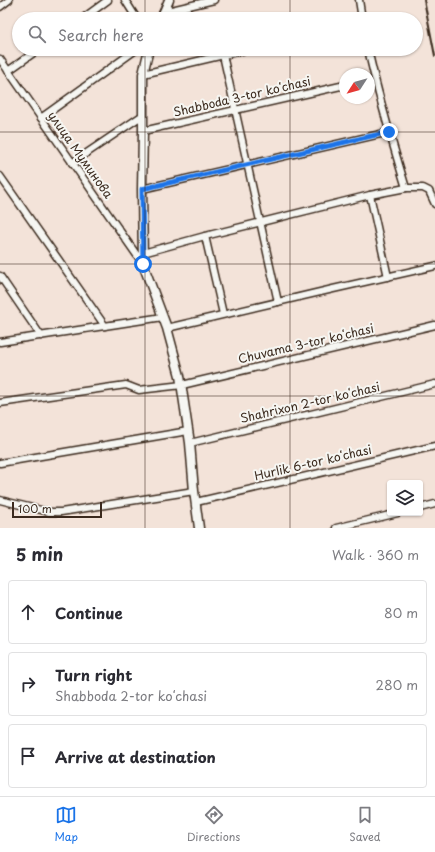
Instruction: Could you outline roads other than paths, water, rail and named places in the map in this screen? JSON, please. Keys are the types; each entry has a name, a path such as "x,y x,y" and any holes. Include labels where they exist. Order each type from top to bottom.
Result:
{"street":[{"path":"0,6 9,0"},
{"path":"92,12 108,0"},
{"path":"126,0 133,12"},
{"path":"163,12 169,0"},
{"path":"172,12 214,0"},
{"path":"359,0 361,12"},
{"path":"8,71 29,56"},
{"path":"41,118 127,56"},
{"path":"147,56 142,74 143,264 167,328 182,385 190,442 199,528"},
{"path":"142,74 219,56"},
{"path":"223,56 278,302"},
{"path":"369,56 371,68"},
{"name":"улица Муминова","path":"0,59 143,264"},
{"name":"Shabboda 3-tor koʻchasi","path":"143,131 339,86"},
{"path":"375,88 406,188"},
{"path":"72,163 142,115"},
{"path":"142,189 389,132"},
{"path":"0,176 105,326"},
{"path":"143,253 260,222 370,195 406,188 423,188 429,191 435,204"},
{"path":"370,195 388,276"},
{"path":"205,236 223,314"},
{"path":"167,328 435,266"},
{"path":"0,276 41,336"},
{"path":"0,342 163,317"},
{"name":"Chuvama 3-tor koʻchasi","path":"0,403 126,385 139,390 182,385 435,325"},
{"name":"Shahrixon 2-tor koʻchasi","path":"190,442 435,384"},
{"path":"0,463 188,431"},
{"name":"Hurlik 6-tor koʻchasi","path":"196,502 435,446"},
{"path":"0,500 49,512 61,512 194,491"},
{"path":"423,507 435,504"},
{"path":"336,528 387,516"}],"railway":[{"path":"424,0 435,56"}]}
